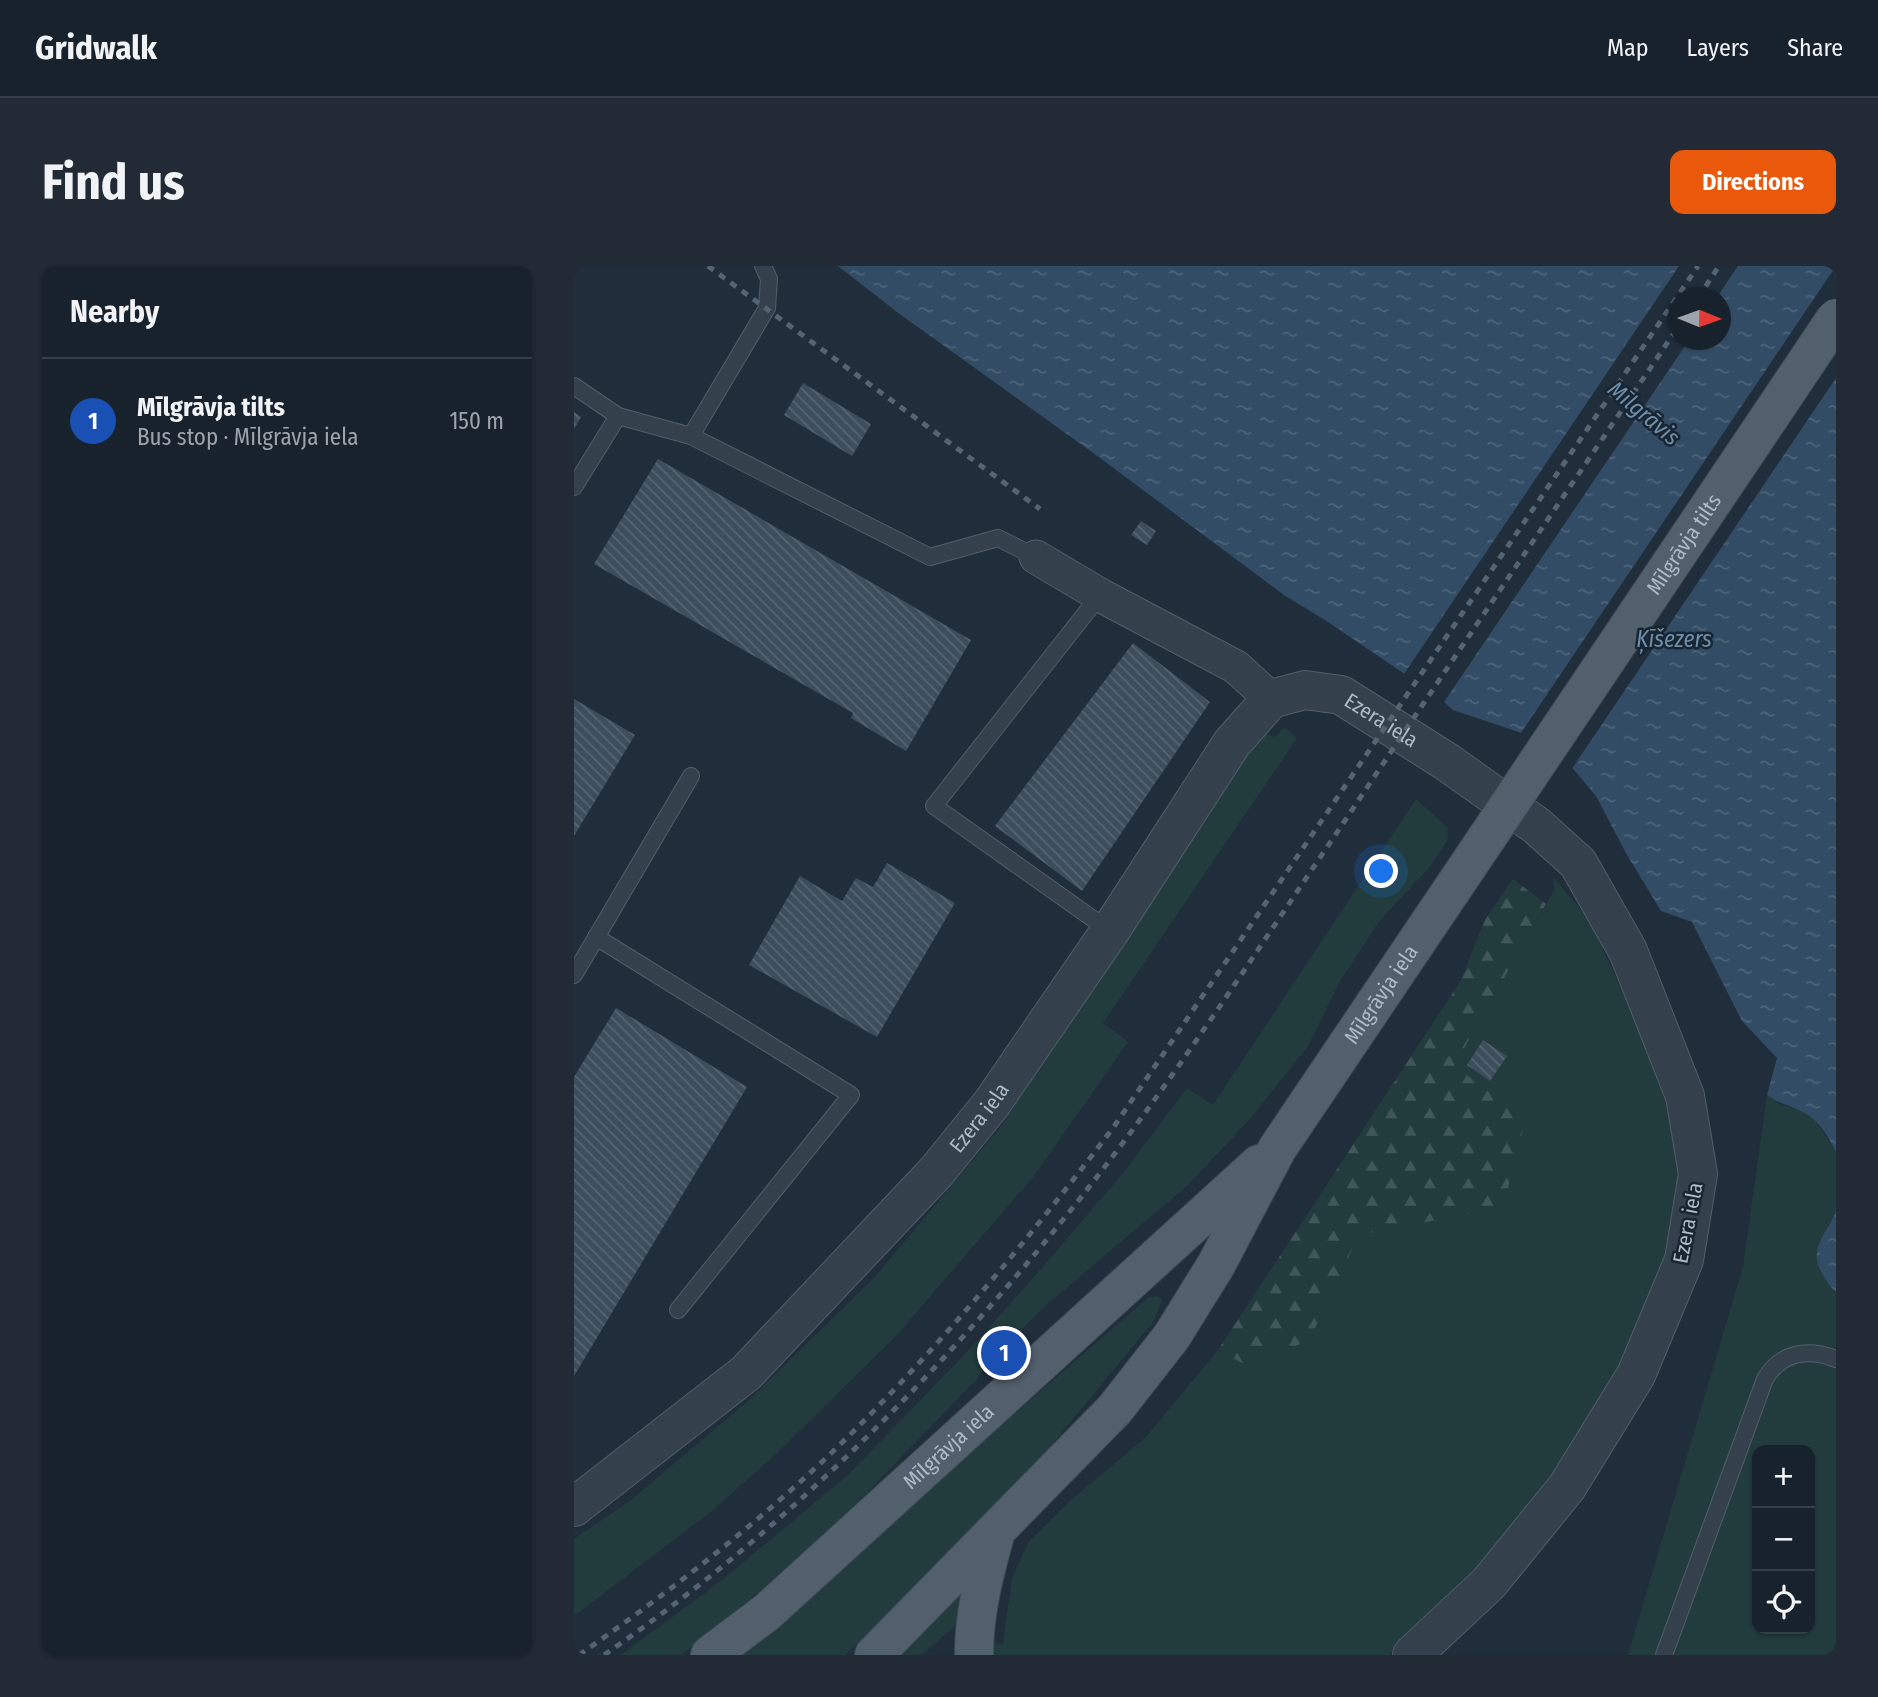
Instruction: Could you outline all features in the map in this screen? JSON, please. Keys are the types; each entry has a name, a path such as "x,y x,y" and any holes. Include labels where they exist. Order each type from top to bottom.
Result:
{"main road":[{"name":"Mīlgrāvja tilts","path":"1486,839 1836,318"},
{"name":"Mīlgrāvja iela","path":"874,1655 1115,1409 1172,1336 1216,1265 1277,1149 1486,839"},
{"name":"Mīlgrāvja iela","path":"710,1655 767,1612 1277,1149"},
{"path":"974,1655 974,1631 980,1589 997,1530"}],"street":[{"path":"1036,557 1100,595 1236,667 1271,699"},
{"name":"Ezera iela","path":"574,1507 746,1373 937,1171 992,1103 1110,932 1232,743 1271,699 1305,690 1341,695 1470,778 1537,826 1578,863 1628,951 1685,1096 1698,1174 1685,1260 1636,1376 1567,1487 1489,1583 1412,1655"}],"lane":[{"path":"691,436 767,308 769,279 764,266"},
{"path":"574,386 618,416 691,436 930,557 998,538 1036,557"},
{"path":"574,486 618,416"},
{"path":"1100,595 934,806 1110,932"},
{"path":"574,975 691,776"},
{"path":"596,937 850,1095 678,1310"},
{"path":"1664,1655 1765,1379 1776,1364 1794,1354 1816,1353 1836,1359"}],"green space":[{"path":"1284,727 1297,738 1103,1023 1128,1042 1033,1177 895,1337 774,1456 713,1510 574,1616 574,1539 631,1500 748,1401 874,1278 999,1129 1242,761 1263,733 1275,737"},
{"path":"1416,799 1447,827 1448,839 1428,869 1380,920 1340,981 1308,1046 1249,1120 1188,1185 1046,1305 857,1503 766,1586 681,1655 621,1655 721,1581 849,1474 966,1353 1041,1269 1124,1172 1187,1088 1213,1105"},
{"path":"1553,877 1589,919 1651,1054 1675,1129 1681,1188 1664,1265 1621,1364 1575,1441 1516,1524 1449,1599 1389,1655 990,1655 990,1643 1003,1644 1012,1578 1028,1543 1069,1502 1147,1436 1218,1350 1244,1364 1309,1341 1359,1235 1503,1206 1526,1118 1453,1067 1555,889"},
{"path":"1513,879 1546,904 1454,1066 1526,1118 1503,1207 1359,1235 1309,1341 1244,1364 1218,1350 1460,982 1485,920"},
{"path":"1767,1095 1815,1120 1836,1152 1836,1210 1820,1242 1833,1290 1836,1292 1836,1655 1628,1655 1743,1267"},
{"path":"1158,1296 1162,1300 1153,1322 1036,1464 922,1587 845,1655 736,1655 1149,1297"},
{"path":"966,1587 961,1620 921,1655 892,1655"}],"water":[{"path":"838,266 1836,266 1836,1152 1813,1119 1767,1095 1777,1058 1742,1021 1692,922 1661,911 1596,796 1570,765 1519,732 1453,710 1440,698 1284,595 897,312"},
{"path":"1836,1210 1836,1292 1822,1273 1817,1256 1820,1241"}],"pier":[{"path":"1679,266 1738,266 1724,287 1668,287 1668,350 1682,350 1442,705 1402,677"},
{"path":"1836,266 1836,378 1571,770 1519,736"}],"building":[{"path":"803,383 871,424 852,456 784,415"},
{"path":"574,412 581,417 574,429"},
{"path":"658,459 971,640 906,751 851,718 853,713 594,564"},
{"path":"1141,521 1156,531 1147,545 1131,535"},
{"path":"1133,643 1210,702 1082,891 995,826"},
{"path":"574,699 635,735 574,836"},
{"path":"887,863 955,903 877,1037 749,965 800,876 842,901 856,878 873,887"},
{"path":"616,1008 747,1087 574,1376 574,1077"},
{"path":"1483,1040 1507,1056 1490,1081 1467,1065"}],"railway":[{"path":"708,266 1040,509"},
{"path":"579,1655 705,1562 824,1460 939,1341 1045,1215 1113,1128 1698,266"},
{"path":"1705,287 1719,266"},
{"path":"604,1655 740,1552 804,1496 867,1437 926,1376 1040,1248 1126,1139 1188,1052 1668,342"}],"place":[{"name":"Mīlgrāvja tilts","path":"1004,1353"}],"water label":[{"name":"Mīlgrāvis","path":"1644,413"},
{"name":"Ķīšezers","path":"1674,639"}]}
